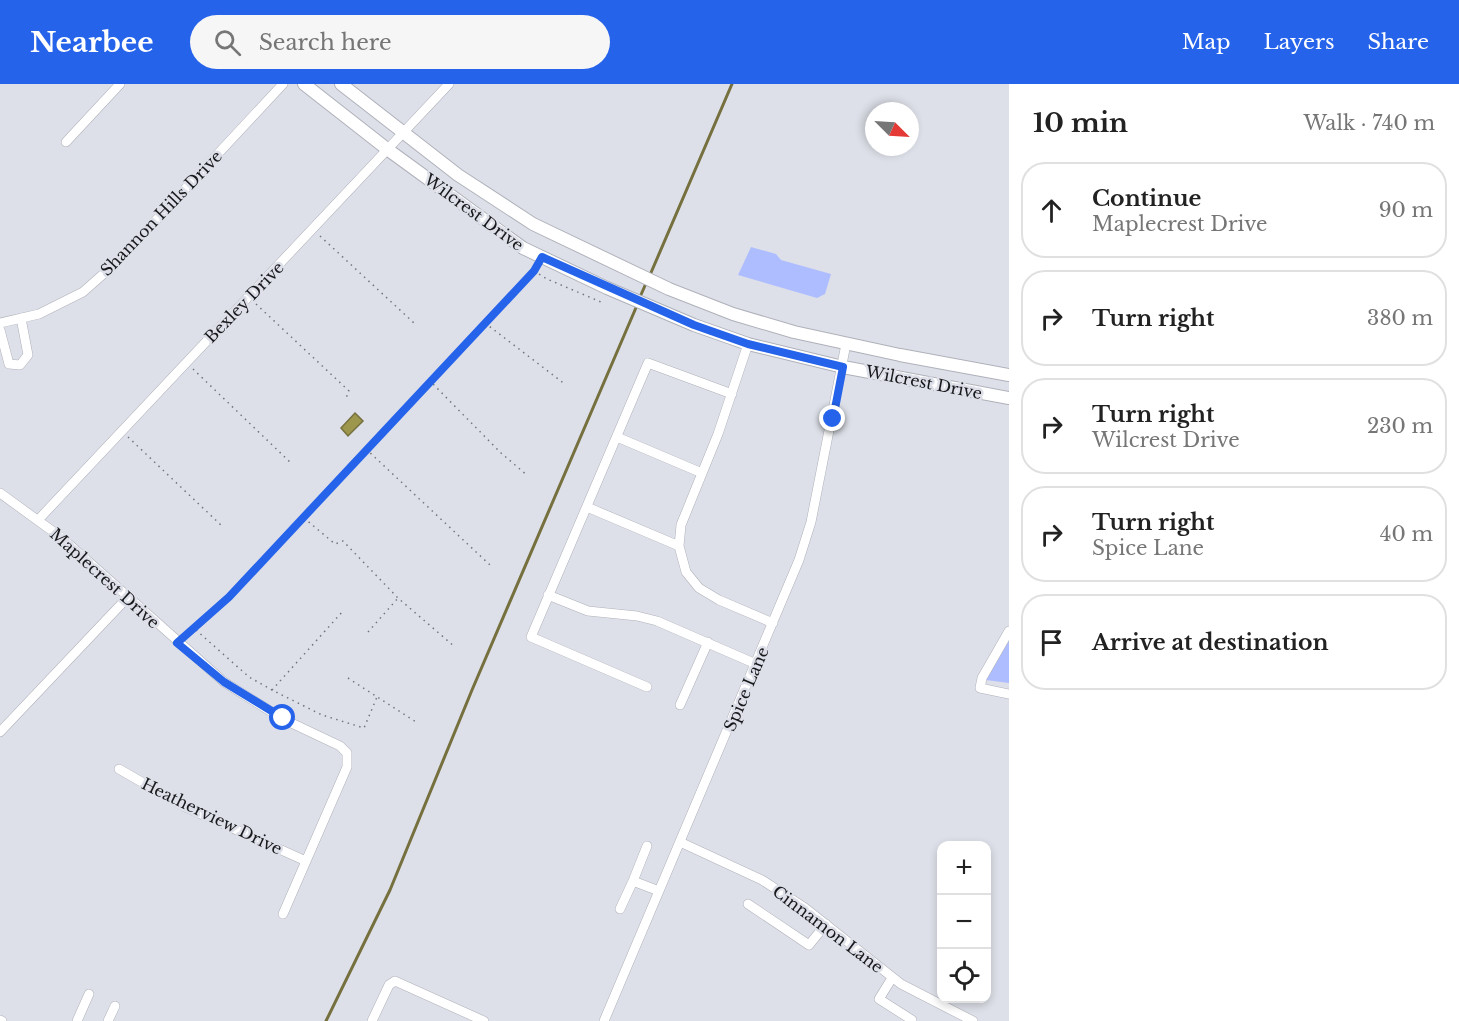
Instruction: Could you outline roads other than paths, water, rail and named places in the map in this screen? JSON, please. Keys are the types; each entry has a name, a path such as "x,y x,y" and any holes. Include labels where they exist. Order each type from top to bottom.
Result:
{"main road":[{"name":"Wilcrest Drive","path":"304,84 387,149 523,248 659,311 748,344 843,367 1009,398"},
{"name":"Wilcrest Drive","path":"341,84 402,133 502,205 533,224 669,289 733,314 846,344 1009,375"},
{"path":"480,217 502,205"}],"street":[{"path":"66,142 120,84"},
{"name":"Shannon Hills Drive","path":"0,323 39,314 83,292 118,261 283,84"},
{"name":"Bexley Drive","path":"39,519 449,84"},
{"path":"0,330 5,358 9,364 20,365 28,355 21,318"},
{"path":"748,344 732,394 681,525 679,546 686,572 699,588 719,600 773,623"},
{"name":"Spice Lane","path":"604,1021 756,664 811,522 846,344"},
{"path":"646,687 531,637 648,363 732,394"},
{"path":"616,437 702,473"},
{"name":"Maplecrest Drive","path":"0,493 39,519 177,643 224,682 298,726 340,746 347,753 347,767 306,861"},
{"path":"587,507 679,546"},
{"path":"548,595 588,611 647,617 756,664"},
{"path":"0,732 128,597"},
{"path":"1009,631 982,678 980,688 1009,694"},
{"path":"680,705 708,642"},
{"name":"Heatherview Drive","path":"119,769 185,807 306,861"},
{"name":"Cinnamon Lane","path":"680,842 762,880 826,924 892,978 973,1021"},
{"path":"620,909 648,846"},
{"path":"283,914 306,861"},
{"path":"633,881 659,891"},
{"path":"748,904 809,945 826,924"},
{"path":"892,978 879,999 912,1020"},
{"path":"372,1021 389,985 395,981 484,1021"},
{"path":"77,1021 89,994"},
{"path":"108,1021 115,1006"}],"waterway":[{"path":"650,275 732,84"},
{"path":"640,297 647,281"},
{"path":"326,1021 390,890 472,690 638,303"}]}
